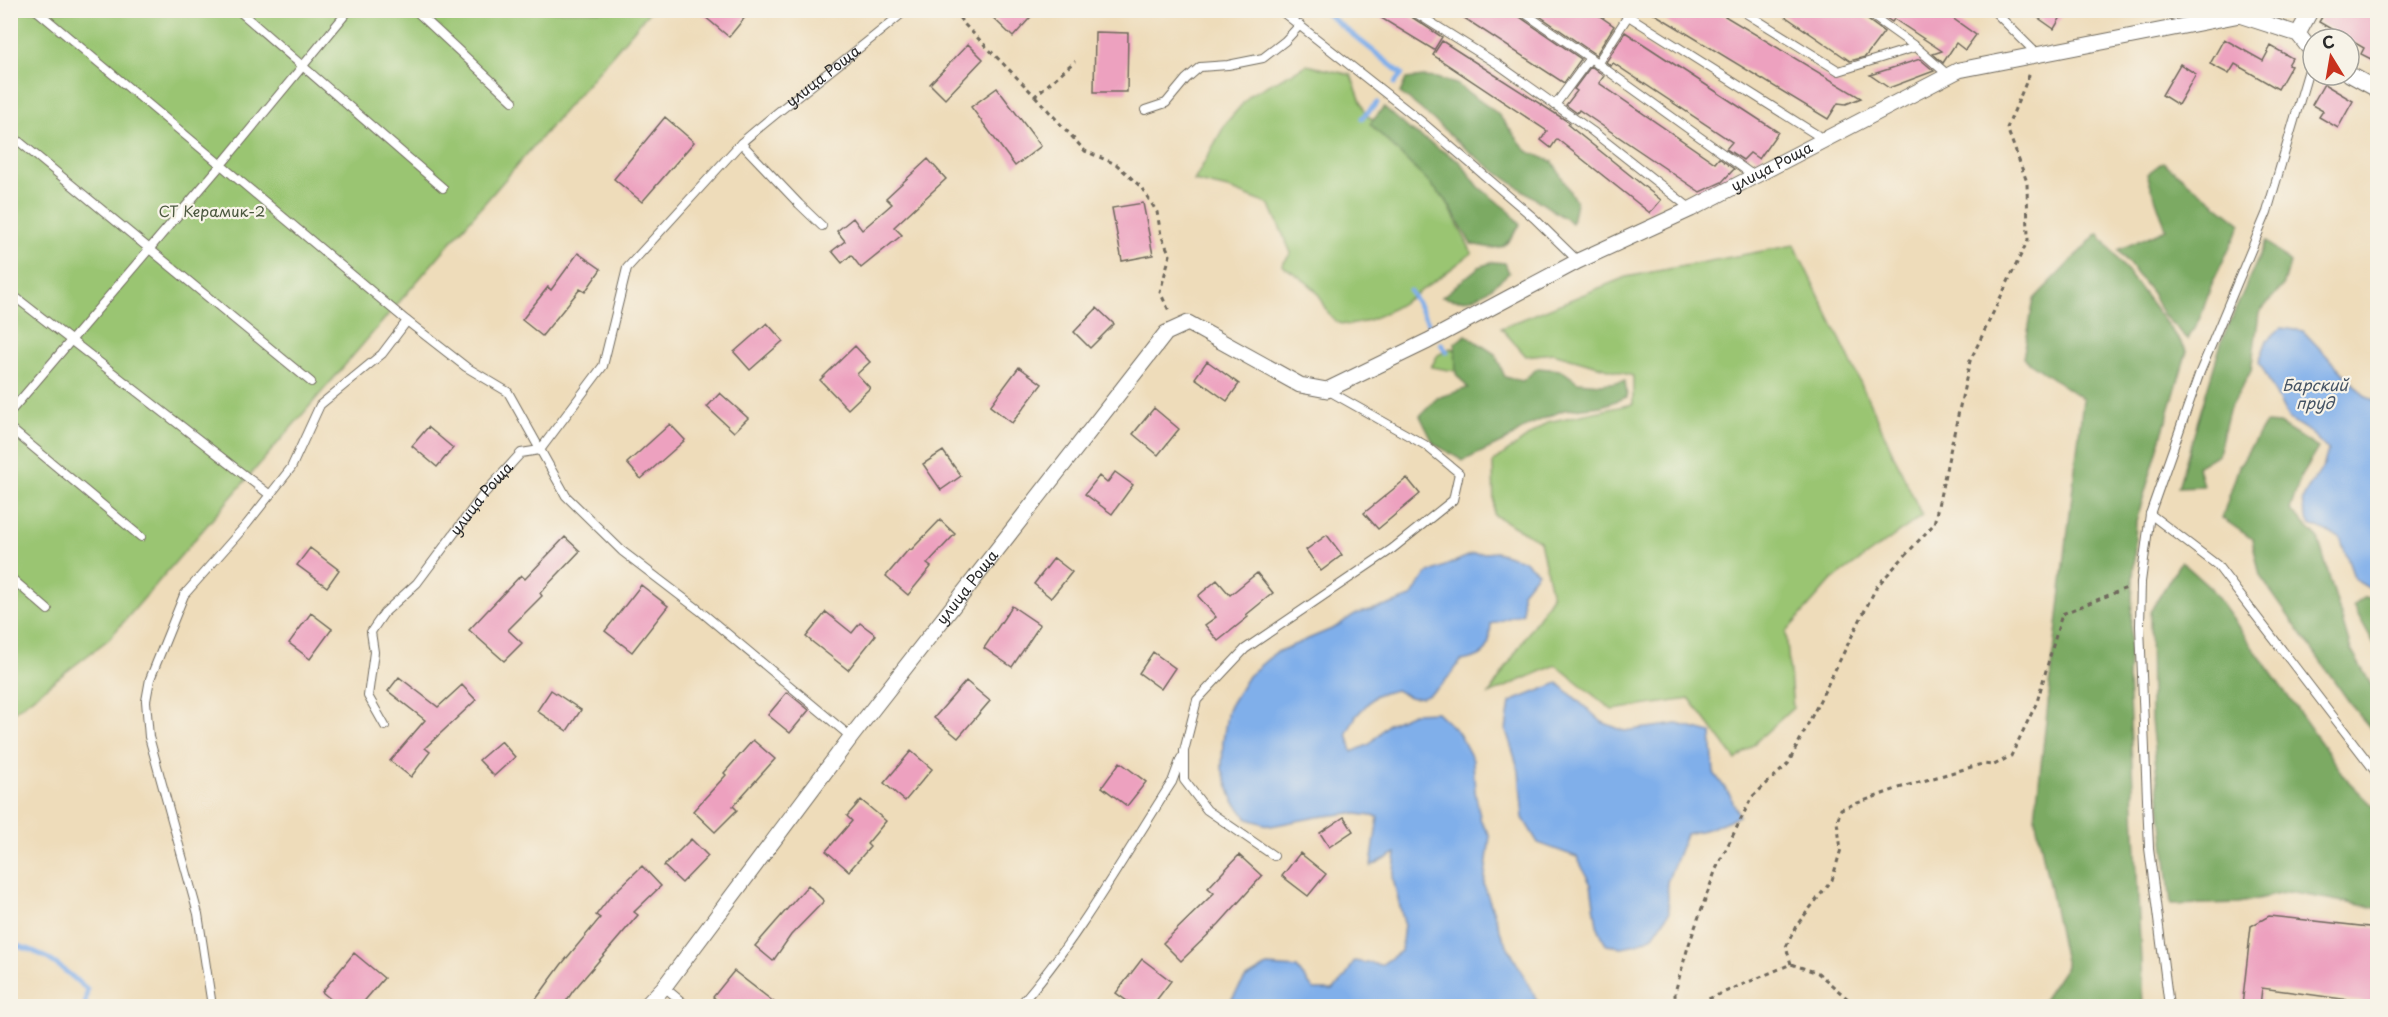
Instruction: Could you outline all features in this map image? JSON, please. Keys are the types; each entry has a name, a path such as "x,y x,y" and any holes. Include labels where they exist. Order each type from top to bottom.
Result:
{"street":[{"path":"2224,10 2298,34 2301,38"},
{"path":"2298,34 2311,10"},
{"name":"улица Роща","path":"1327,390 1428,341 1578,261 1691,209 1959,70 2240,15"},
{"path":"2361,81 2378,90"},
{"path":"1178,328 1188,323 1300,385 1327,390"},
{"name":"улица Роща","path":"646,1006 664,987 851,737 1166,333 1178,328"}],"lane":[{"path":"36,10 407,321 466,367 508,392 566,496 622,552 699,610 851,737"},
{"path":"238,10 443,188"},
{"path":"10,412 221,165 349,10"},
{"path":"415,10 513,101"},
{"name":"улица Роща","path":"385,726 368,696 374,652 370,632 384,613 417,583 482,496 521,453 540,450 603,366 627,268 741,144 784,105 862,48 906,10"},
{"path":"1280,10 1422,122 1534,218 1578,261"},
{"path":"1411,10 1498,64 1691,209"},
{"path":"1520,10 1754,176"},
{"path":"1619,10 1825,140"},
{"path":"1741,10 1839,71 1916,47"},
{"path":"1864,10 1916,47 1948,75"},
{"path":"1993,10 2037,54"},
{"path":"1555,105 1594,61 1628,16"},
{"path":"1145,110 1166,103 1186,79 1200,67 1228,65 1263,58 1285,41 1300,25"},
{"path":"2169,1006 2149,848 2140,626 2141,582 2150,514 2200,372 2266,212 2303,87"},
{"path":"10,134 311,382"},
{"path":"741,144 822,226"},
{"path":"10,293 270,495"},
{"path":"212,1006 198,914 149,737 146,701 150,680 184,596 291,468 320,405 382,354 407,321"},
{"path":"1019,1006 1032,992 1080,924 1172,782 1184,751 1197,700 1245,649 1392,549 1453,500 1459,473 1425,445 1327,390"},
{"path":"10,428 141,537"},
{"path":"2150,514 2217,565 2378,775"},
{"path":"10,577 48,610"},
{"path":"1184,751 1184,780 1207,810 1274,856"},
{"path":"664,987 687,1006"}],"path":[{"path":"954,10 963,23 1085,151 1116,164 1141,187 1156,212 1161,235 1170,255 1160,292 1178,328"},
{"path":"1683,1006 1675,1004 1675,992 1688,947 1716,869 1752,797 1788,764 1877,586 1934,524 1970,361 2028,240 2027,182 2007,128 2037,54"},
{"path":"1035,96 1075,61"},
{"path":"1791,964 1786,946 1796,926 1832,880 1841,849 1838,822 1841,809 1902,787 1982,764 1994,765 2011,756 2037,702 2062,614 2141,582"},
{"path":"1692,1006 1791,964 1818,973 1856,1006"}],"green space":[{"name":"СТ Керамик-2","path":"11,11 650,11 109,639 11,714"},
{"path":"1307,65 1351,75 1366,115 1422,152 1472,253 1408,300 1369,320 1352,324 1339,323 1334,320 1315,290 1282,265 1291,253 1270,205 1232,190 1194,181 1226,123 1251,94"},
{"path":"1424,77 1456,84 1497,113 1527,151 1553,162 1576,202 1572,223 1482,162 1400,93 1406,79"},
{"path":"1384,107 1410,130 1460,162 1479,187 1510,212 1520,225 1505,244 1496,248 1471,244 1446,200 1370,124"},
{"path":"2163,162 2241,224 2211,286 2201,316 2188,339 2163,315 2152,293 2118,250 2166,229 2147,174"},
{"path":"2098,233 2187,351 2136,522 2128,678 2143,1006 2039,1006 2066,966 2035,817 2083,399 2023,358 2034,299"},
{"path":"2266,241 2290,263 2284,284 2259,313 2251,371 2229,410 2218,454 2198,466 2203,486 2178,487 2222,340"},
{"path":"1794,245 1922,516 1831,581 1786,632 1793,708 1736,760 1690,699 1612,710 1556,665 1489,694 1552,596 1540,541 1494,515 1493,462 1548,422 1633,404 1633,376 1553,353 1526,356 1501,328 1626,277"},
{"path":"1493,262 1505,263 1509,273 1486,292 1463,300 1442,297 1479,267"},
{"path":"1466,335 1495,354 1505,377 1522,381 1538,368 1561,370 1578,382 1601,384 1625,381 1627,397 1602,406 1564,410 1529,425 1507,440 1463,461 1434,444 1420,416 1437,398 1468,388 1456,374 1455,343"},
{"path":"1451,348 1463,353 1469,367 1455,371 1431,367 1438,355"},
{"path":"2265,423 2279,424 2318,448 2301,476 2290,510 2318,538 2351,650 2377,695 2377,736 2355,710 2260,576 2252,539 2222,518 2239,466"},
{"path":"2181,561 2210,587 2349,782 2377,810 2377,908 2289,892 2239,903 2171,905 2151,720 2150,612"},
{"path":"2378,597 2377,649 2353,606 2364,598"}],"water":[{"name":"Барский пруд","path":"2281,328 2303,331 2366,397 2377,401 2377,589 2372,590 2355,580 2340,537 2310,525 2305,515 2304,495 2322,468 2328,450 2310,432 2289,419 2259,362 2267,340"},
{"path":"1496,552 1523,560 1538,572 1522,592 1523,613 1491,624 1486,650 1477,657 1461,661 1446,681 1425,696 1409,697 1396,690 1376,695 1356,716 1347,733 1352,752 1370,744 1388,724 1413,713 1437,712 1458,732 1473,760 1475,791 1481,822 1490,836 1484,885 1502,936 1540,1006 1227,1006 1245,979 1267,966 1297,968 1314,990 1333,990 1346,976 1354,961 1381,965 1401,951 1404,923 1393,879 1396,853 1371,866 1378,817 1350,813 1271,826 1248,819 1233,800 1222,769 1223,740 1228,709 1248,676 1275,653 1334,628 1355,614 1411,597 1426,574 1473,554"},
{"path":"1558,683 1602,722 1624,731 1677,724 1711,733 1714,773 1730,795 1739,816 1708,829 1686,834 1667,882 1669,913 1653,936 1637,944 1622,947 1606,945 1597,925 1591,885 1577,857 1538,843 1523,818 1519,771 1506,730 1510,702"}],"building":[{"path":"697,10 751,10 729,37"},
{"path":"985,10 1037,10 1013,37"},
{"path":"1368,10 1401,10 1442,37 1434,50"},
{"path":"1452,10 1514,10 1517,15 1581,59 1564,83"},
{"path":"1531,10 1591,10 1614,26 1596,55"},
{"path":"1648,10 1715,10 1861,98 1846,104 1838,103 1828,119"},
{"path":"1776,10 1858,10 1861,15 1884,32 1865,57 1850,61"},
{"path":"1875,10 1941,10 1976,35 1965,50 1956,43 1943,63 1933,54 1942,51 1894,19 1892,22"},
{"path":"2027,10 2065,10 2054,29"},
{"path":"2326,10 2378,10 2378,56 2373,60 2361,54 2364,48 2361,46 2361,27 2328,27 2319,22"},
{"path":"1095,32 1128,33 1127,92 1094,92"},
{"path":"1625,32 1778,132 1759,159 1750,153 1743,160 1726,149 1732,142 1613,63 1611,66 1606,62"},
{"path":"2224,39 2263,61 2271,46 2292,58 2288,65 2291,66 2278,89 2235,64 2229,74 2210,64"},
{"path":"1442,41 1570,123 1568,125 1661,200 1650,213 1557,139 1551,148 1541,140 1547,131 1433,55"},
{"path":"968,44 983,59 945,99 930,84"},
{"path":"1920,59 1934,71 1889,88 1870,75"},
{"path":"2180,64 2196,74 2178,105 2162,95"},
{"path":"1591,66 1604,76 1599,83 1715,163 1719,158 1734,169 1722,182 1700,192 1579,110 1577,113 1566,105 1577,91 1574,89"},
{"path":"2322,87 2329,87 2353,101 2338,128 2319,117 2323,111 2312,105"},
{"path":"997,88 1041,146 1015,166 971,107"},
{"path":"665,117 694,142 642,202 614,179"},
{"path":"928,159 946,179 894,227 902,235 861,268 851,255 842,263 832,251 845,241 837,231 853,218 862,230 892,204 886,198"},
{"path":"1143,203 1153,255 1122,261 1112,208"},
{"path":"578,253 601,269 585,292 580,289 542,336 522,320 548,287 551,290"},
{"path":"1097,308 1114,324 1090,348 1074,332"},
{"path":"767,323 783,341 750,370 734,352"},
{"path":"855,346 870,362 857,374 870,388 848,409 820,380"},
{"path":"1207,361 1239,384 1227,401 1195,378"},
{"path":"1019,367 1042,384 1012,423 990,406"},
{"path":"720,393 748,418 734,432 707,407"},
{"path":"1154,408 1179,429 1158,455 1133,434"},
{"path":"670,424 685,440 641,479 627,463"},
{"path":"428,427 453,448 437,467 412,446"},
{"path":"943,451 961,476 941,490 923,464"},
{"path":"1115,472 1133,485 1112,514 1085,494 1099,476 1107,483"},
{"path":"1407,478 1420,494 1378,529 1364,513"},
{"path":"940,520 955,534 927,564 931,567 908,595 886,576 909,549 911,550"},
{"path":"1327,535 1342,555 1321,571 1306,550"},
{"path":"565,537 580,551 540,593 542,596 508,630 522,643 504,661 469,630 521,575 525,579"},
{"path":"310,548 339,570 327,587 297,565"},
{"path":"1054,558 1072,572 1051,598 1034,584"},
{"path":"1257,573 1273,593 1218,641 1205,625 1216,617 1198,596 1217,580 1230,595"},
{"path":"641,585 668,606 632,652 605,631"},
{"path":"1012,606 1040,625 1012,667 984,648"},
{"path":"826,612 852,633 860,623 876,635 848,670 806,637"},
{"path":"311,613 332,629 310,659 289,643"},
{"path":"1153,652 1175,668 1161,689 1139,673"},
{"path":"399,677 438,707 462,685 476,700 425,748 430,752 411,777 390,761 425,720 388,691"},
{"path":"966,681 990,701 958,738 934,718"},
{"path":"551,690 581,710 567,731 537,711"},
{"path":"787,692 809,710 790,733 768,715"},
{"path":"753,740 775,759 733,806 737,810 715,832 693,811 726,775 724,773"},
{"path":"501,741 515,757 494,776 479,760"},
{"path":"911,751 932,769 905,801 884,783"},
{"path":"1120,762 1146,782 1127,806 1102,787"},
{"path":"861,800 886,821 867,844 870,847 849,871 826,851 852,821 847,816"},
{"path":"1344,817 1353,831 1329,847 1320,833"},
{"path":"691,839 708,856 682,883 664,866"},
{"path":"1300,853 1326,874 1308,896 1282,876"},
{"path":"1239,855 1262,876 1219,924 1181,961 1163,943 1214,893 1208,888"},
{"path":"642,866 661,886 634,912 638,915 573,991 563,1006 531,1006 600,918 596,915 610,897"},
{"path":"808,885 824,901 791,935 773,961 755,946"},
{"path":"2269,916 2378,928 2378,1004 2262,988 2260,1006 2242,1006 2251,926"},
{"path":"354,953 384,978 360,1006 339,1006 322,992"},
{"path":"1142,959 1171,981 1152,1006 1134,1006 1116,993"},
{"path":"734,971 779,1006 725,1006 713,997"}],"waterway":[{"path":"1322,10 1402,74 1395,83"},
{"path":"1362,118 1377,103"},
{"path":"1410,291 1429,324"},
{"path":"1441,344 1447,352"},
{"path":"10,945 32,950 52,961 70,975 87,989 85,1006"}]}
